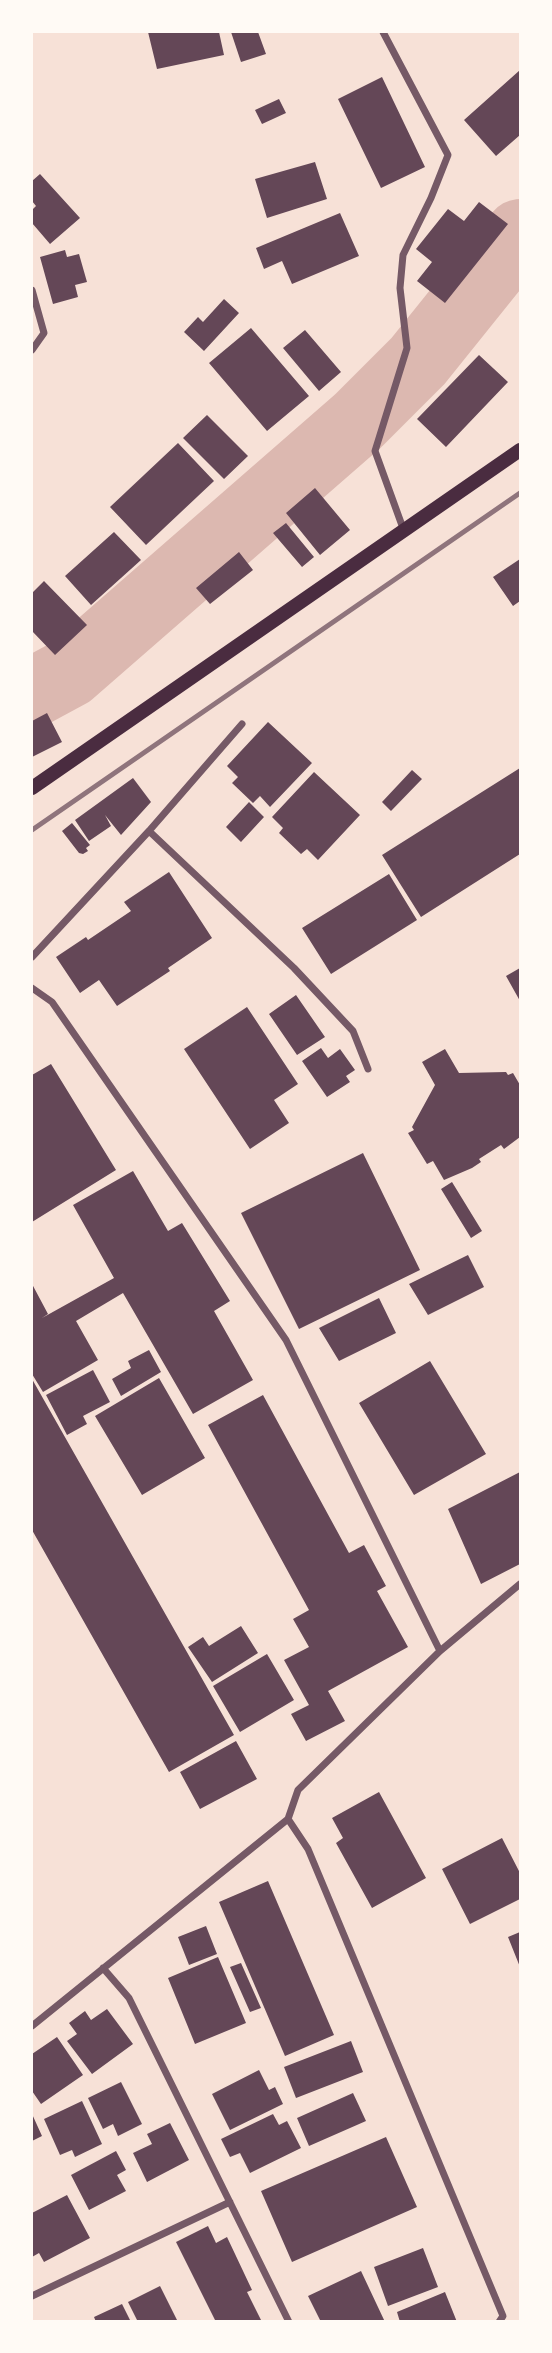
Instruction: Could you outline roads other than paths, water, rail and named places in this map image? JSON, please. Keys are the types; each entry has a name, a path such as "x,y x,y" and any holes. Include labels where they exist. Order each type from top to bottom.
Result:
{"main road":[{"path":"32,788 520,450"}],"street":[{"path":"383,32 449,155 402,255 400,288 407,348 375,451 404,531"},
{"path":"32,290 44,332 32,350"},
{"path":"32,957 149,831 242,724"},
{"path":"149,831 294,968 353,1031 368,1069"},
{"path":"32,988 52,1002 286,1340 440,1651"},
{"path":"32,2026 288,1819 298,1790 440,1651 520,1584"},
{"path":"288,1819 308,1849 503,2316 499,2322"},
{"path":"103,1968 129,1998 289,2322"},
{"path":"32,2296 230,2202"}],"waterway":[{"path":"32,693 69,673 358,421 418,361 520,234"}],"railway":[{"path":"32,830 520,493"}]}
